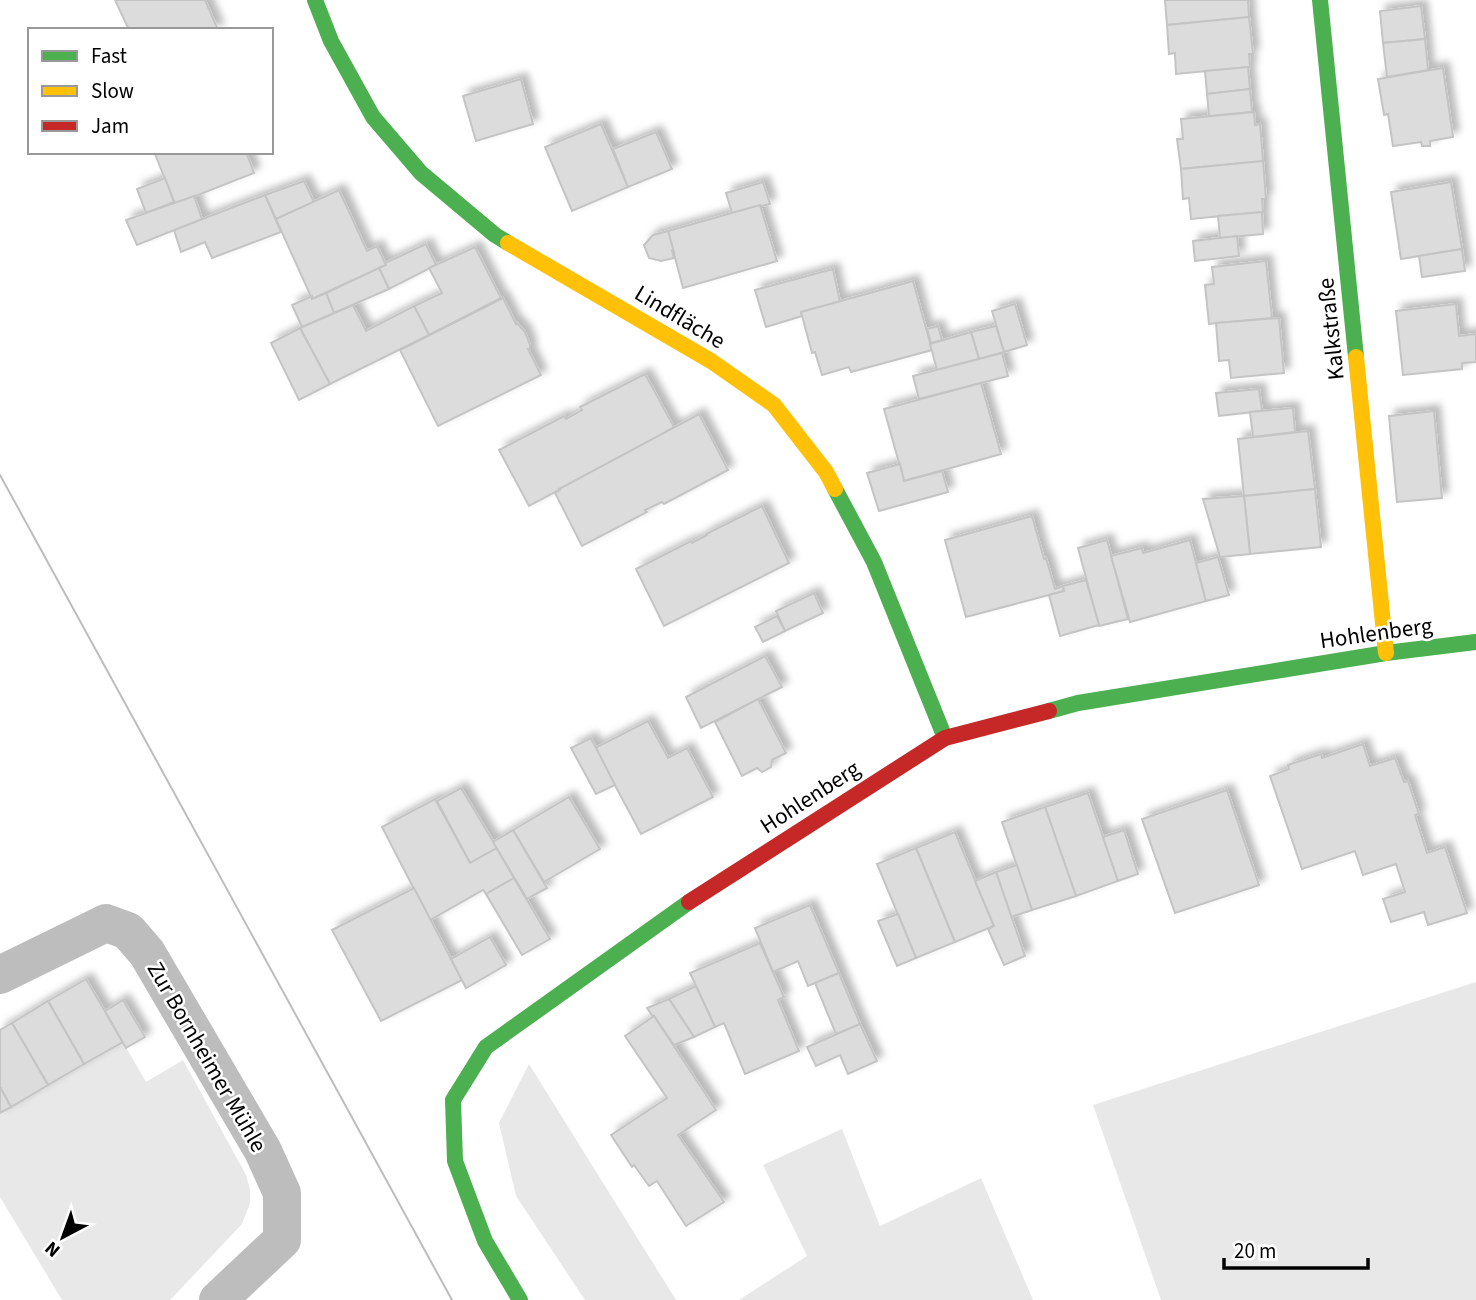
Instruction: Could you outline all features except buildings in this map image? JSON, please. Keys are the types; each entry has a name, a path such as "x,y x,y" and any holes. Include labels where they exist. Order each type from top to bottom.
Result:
{"street":[{"name":"Lindfläche","path":"315,0 331,41 373,117 421,173 495,235 711,361 774,405 827,472 874,562 945,738"},
{"name":"Kalkstraße","path":"1320,0 1387,653"},
{"name":"Hohlenberg","path":"520,1300 485,1241 455,1161 453,1100 486,1047 669,915 945,738 1078,703 1387,653 1476,642"},
{"name":"Zur Bornheimer Mühle","path":"0,975 106,923 128,931 147,953 262,1152 282,1193 282,1240 218,1300"}],"shaded area":[{"path":"1476,982 1476,1300 1161,1300 1093,1105"},
{"path":"123,1042 146,1082 183,1060 246,1175 250,1203 242,1224 170,1300 62,1300 0,1197 0,1113"},
{"path":"529,1064 676,1300 585,1300 516,1196 499,1123"},
{"path":"842,1129 880,1226 981,1178 1033,1300 739,1300 807,1256 763,1165"}],"tram line":[{"path":"0,475 452,1300"}],"traffic: fast":[{"path":"315,0 331,41 373,117 421,173 508,243"},
{"path":"1320,0 1356,357"},
{"path":"835,489 874,562 945,738"},
{"path":"1049,711 1078,703 1386,653 1476,642"},
{"path":"520,1300 485,1241 455,1161 453,1100 486,1047 689,902"}],"traffic: slow":[{"path":"508,243 711,361 774,405 826,472 835,489"},
{"path":"1356,357 1386,653"}],"traffic: jam":[{"path":"689,902 945,738 1049,711"}]}
